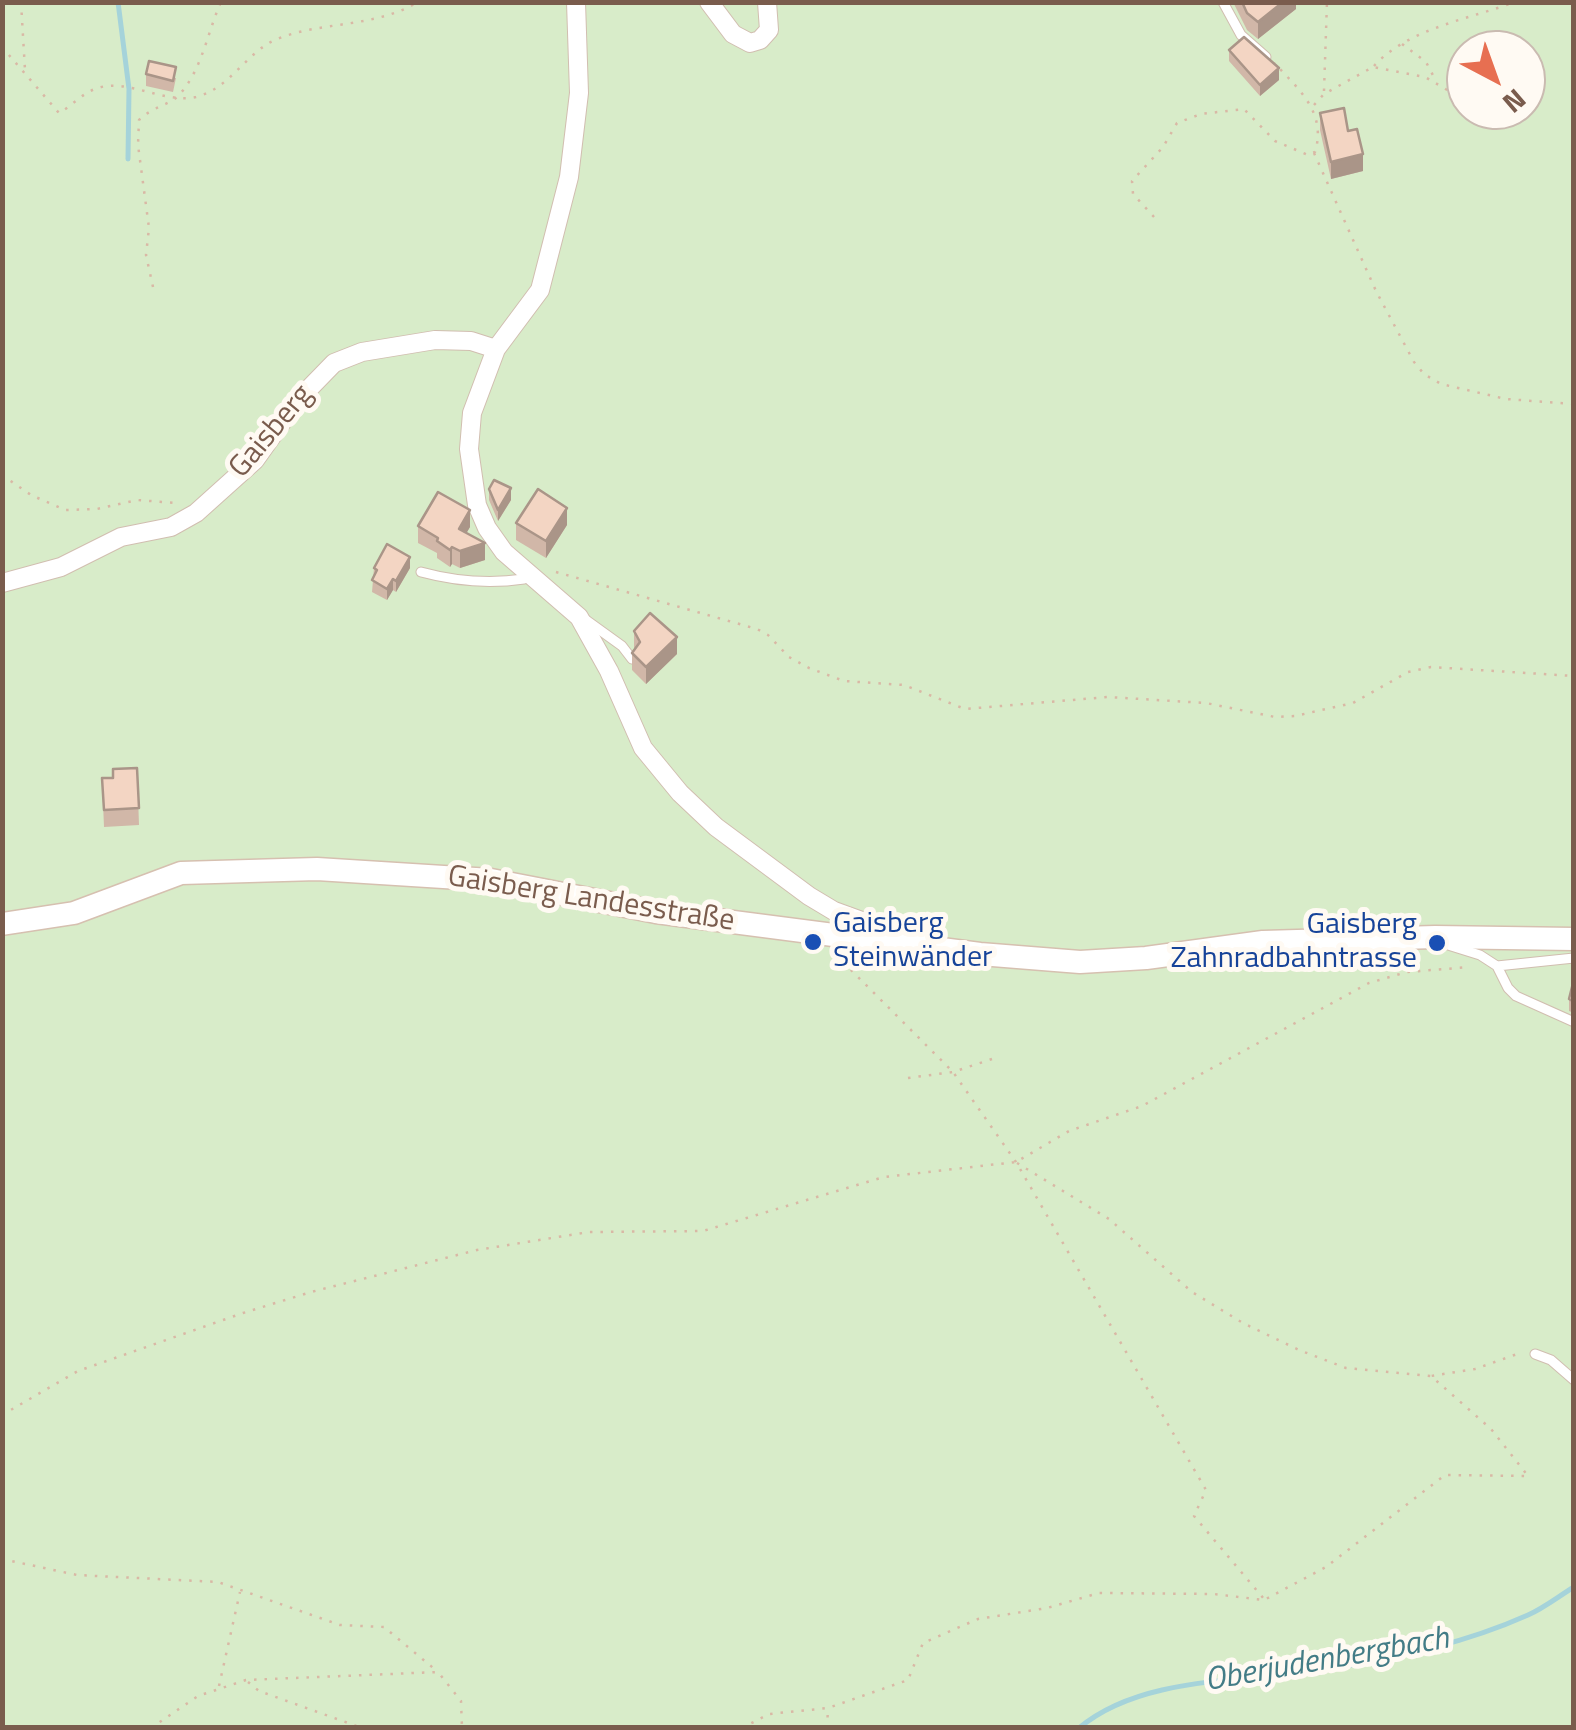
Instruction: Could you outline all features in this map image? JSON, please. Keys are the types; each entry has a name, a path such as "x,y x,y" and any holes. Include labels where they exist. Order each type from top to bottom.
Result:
{"main road":[{"name":"Gaisberg Landesstraße","path":"2,924 74,912 181,872 317,869 492,880 656,912 820,932"},
{"path":"820,932 1080,962 1146,958 1263,942 1436,937 1574,939"}],"street":[{"path":"576,2 578,112 570,177 536,297 496,349 472,413 471,474 477,505 504,552 579,617 609,671 643,748 680,792 716,826 809,896 834,911 878,927 881,940"},
{"path":"709,2 736,37 754,43 769,30 767,2"},
{"name":"Gaisberg","path":"2,583 61,567 121,537 171,527 202,507 255,460 297,401 334,363 362,352 436,340 471,341 496,349"}],"lane":[{"path":"1223,2 1241,35 1266,56"},
{"path":"421,572 496,581 524,580 524,571"},
{"path":"579,617 622,646 632,658"},
{"path":"1436,937 1497,966 1516,996 1574,1022"},
{"path":"1497,966 1574,958"},
{"path":"1536,1354 1551,1360 1574,1380"}],"path":[{"path":"21,2 25,72"},
{"path":"152,287 146,255 149,228 138,120 151,108 176,98 199,62 221,2"},
{"path":"2,47 59,113 89,92 109,86 176,98 198,96 225,82 272,41 385,16 418,2"},
{"path":"1324,94 1327,2"},
{"path":"1313,106 1324,94 1373,67 1400,44 1515,2"},
{"path":"1400,44 1419,54 1436,82"},
{"path":"1266,56 1313,106 1318,130 1314,153 1376,291 1424,374 1441,384 1506,400 1574,404"},
{"path":"1373,67 1414,73 1446,88"},
{"path":"1154,217 1133,194 1132,181 1163,147 1174,126 1186,118 1244,108 1279,144 1300,153 1314,153"},
{"path":"2,475 30,495 65,510 97,509 137,500 202,507"},
{"path":"524,571 535,566 741,623 768,635 789,657 844,681 904,685 965,709 1108,696 1206,703 1295,716 1353,703 1408,672 1431,668 1574,676"},
{"path":"820,932 886,1009 953,1072 1016,1162 1206,1490 1194,1516 1264,1600"},
{"path":"2,1415 78,1371 311,1292 458,1254 589,1232 703,1231 884,1177 1016,1162 1069,1131 1142,1106 1383,978 1424,970 1497,966"},
{"path":"908,1078 953,1072 992,1059"},
{"path":"1016,1162 1109,1219 1192,1292 1243,1323 1346,1368 1432,1376 1474,1369 1520,1353 1536,1354"},
{"path":"742,1728 769,1714 828,1708 908,1680 923,1644 978,1620 1099,1594 1214,1594 1264,1600 1326,1567 1445,1476 1528,1476 1491,1429 1432,1376"},
{"path":"2,1559 77,1574 218,1582 340,1625 384,1627 438,1672 461,1702 462,1728"},
{"path":"218,1690 241,1590"},
{"path":"151,1728 198,1696 246,1680 438,1672"},
{"path":"246,1680 259,1691 362,1728"},
{"path":"828,1708 828,1728"}],"green space":[{"path":"3,3 1573,3 1573,1727 3,1728"}],"building":[{"path":"1242,2 1283,2 1258,22"},
{"path":"1244,37 1279,68 1260,85 1229,50"},
{"path":"149,61 176,67 173,81 146,74"},
{"path":"1344,108 1348,131 1357,129 1363,154 1331,162 1320,113"},
{"path":"494,480 511,488 498,510 489,489"},
{"path":"538,489 567,508 546,541 516,523"},
{"path":"438,492 470,510 459,529 485,543 450,550 418,526"},
{"path":"387,544 410,557 387,589 372,580"},
{"path":"650,613 677,637 646,667 632,653 640,642 634,631"},
{"path":"137,768 139,808 104,810 102,778 113,778 113,769"}],"waterway":[{"path":"118,2 129,89 128,159"},
{"name":"Oberjudenbergbach","path":"1079,1728 1103,1711 1160,1690 1340,1667 1450,1643 1528,1615 1574,1587"}],"place":[{"name":"Gaisberg Steinwänder","path":"813,942"},
{"name":"Gaisberg Zahnradbahntrasse","path":"1437,943"}]}
